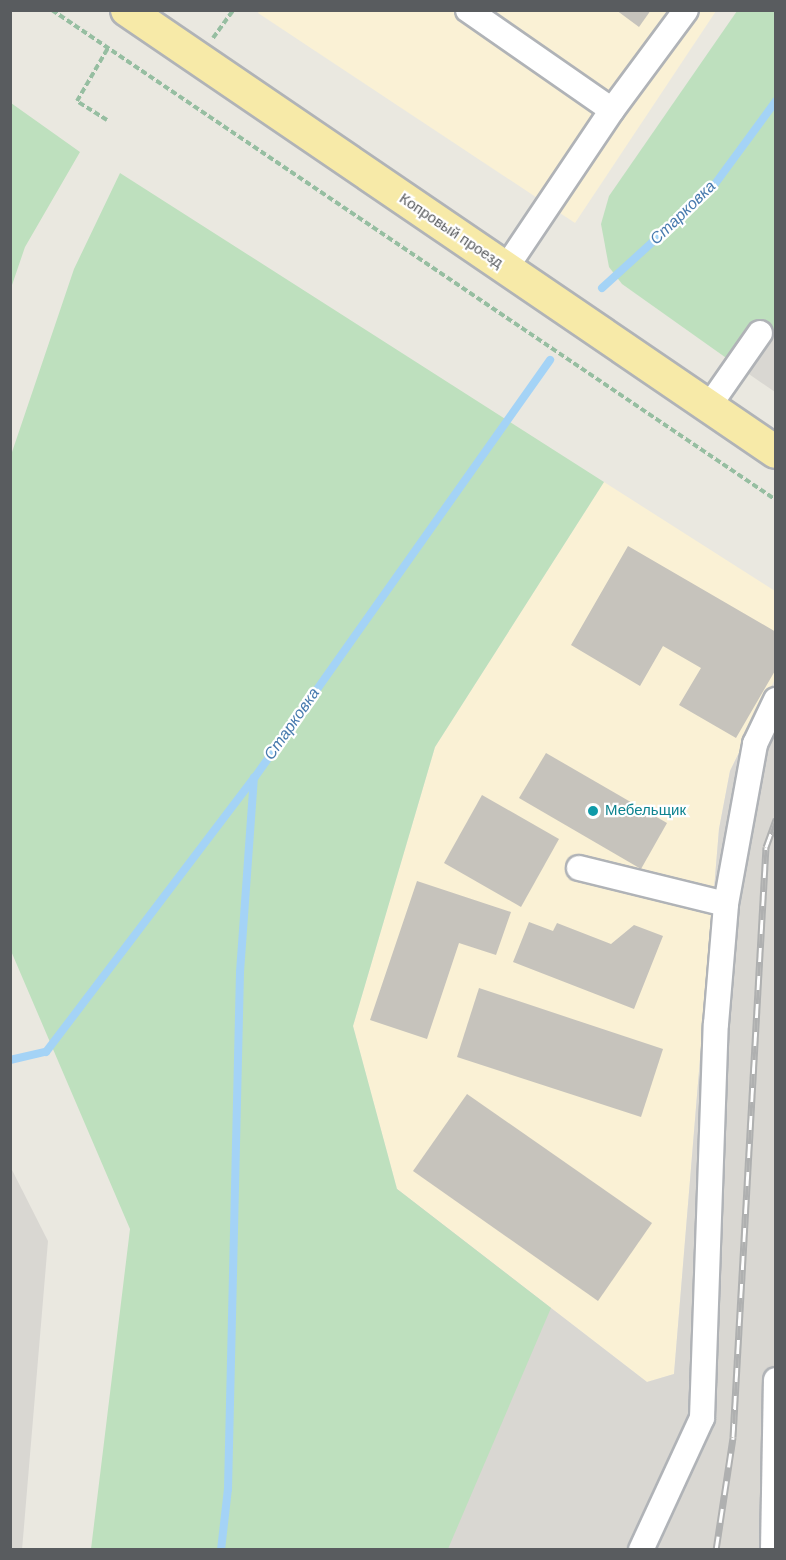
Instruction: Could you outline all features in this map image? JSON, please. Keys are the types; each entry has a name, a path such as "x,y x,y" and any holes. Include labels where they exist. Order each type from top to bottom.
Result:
{"main road":[{"name":"Копровый проезд","path":"127,10 708,406 772,442"}],"lane":[{"path":"468,10 612,110"},
{"path":"506,268 612,110 686,10"},
{"path":"708,406 760,333"},
{"path":"641,1550 702,1418 716,1024 726,904 755,744 776,700"},
{"path":"579,868 726,904"},
{"path":"773,1550 776,1380"}],"path":[{"path":"52,10 776,500"},
{"path":"107,120 77,101 108,48"}],"shaded area":[{"path":"260,10 716,11 575,223 258,13"},
{"path":"775,328 775,392 746,372"},
{"path":"604,482 775,591 775,679 730,771 719,829 674,1374 647,1382 397,1189 353,1026 435,747"},
{"path":"772,685 775,687 775,1549 91,1550 397,1189 647,1382 674,1374 719,829 730,771"},
{"path":"10,1166 48,1241 22,1550 10,1549"}],"green space":[{"path":"737,11 775,11 775,328 746,372 622,284 609,267 601,224 609,196"},
{"path":"11,103 80,152 25,247 11,288"},
{"path":"120,173 604,482 435,747 353,1026 397,1189 551,1308 448,1549 91,1549 130,1229 11,951 10,458 74,269"}],"building":[{"path":"616,10 651,10 639,27"},
{"path":"628,546 776,632 776,669 736,738 679,705 701,668 663,646 640,686 571,645"},
{"name":"Мебельщик","path":"546,753 667,823 641,869 519,798"},
{"path":"482,795 559,839 521,907 444,863"},
{"path":"417,881 511,912 496,955 459,943 427,1039 370,1020"},
{"path":"529,922 553,931 557,923 611,944 634,925 663,936 634,1009 513,962"},
{"path":"479,988 663,1049 641,1117 457,1057"},
{"path":"467,1094 652,1223 598,1301 413,1171"}],"waterway":[{"name":"Старковка","path":"602,288 712,188 776,101"},
{"name":"Старковка","path":"10,1060 46,1052 255,777 550,360"},
{"path":"221,1550 228,1489 240,972 254,778"}],"railway":[{"path":"716,1550 733,1437 766,847 776,819"}],"place":[{"name":"Мебельщик","path":"593,811"}]}
